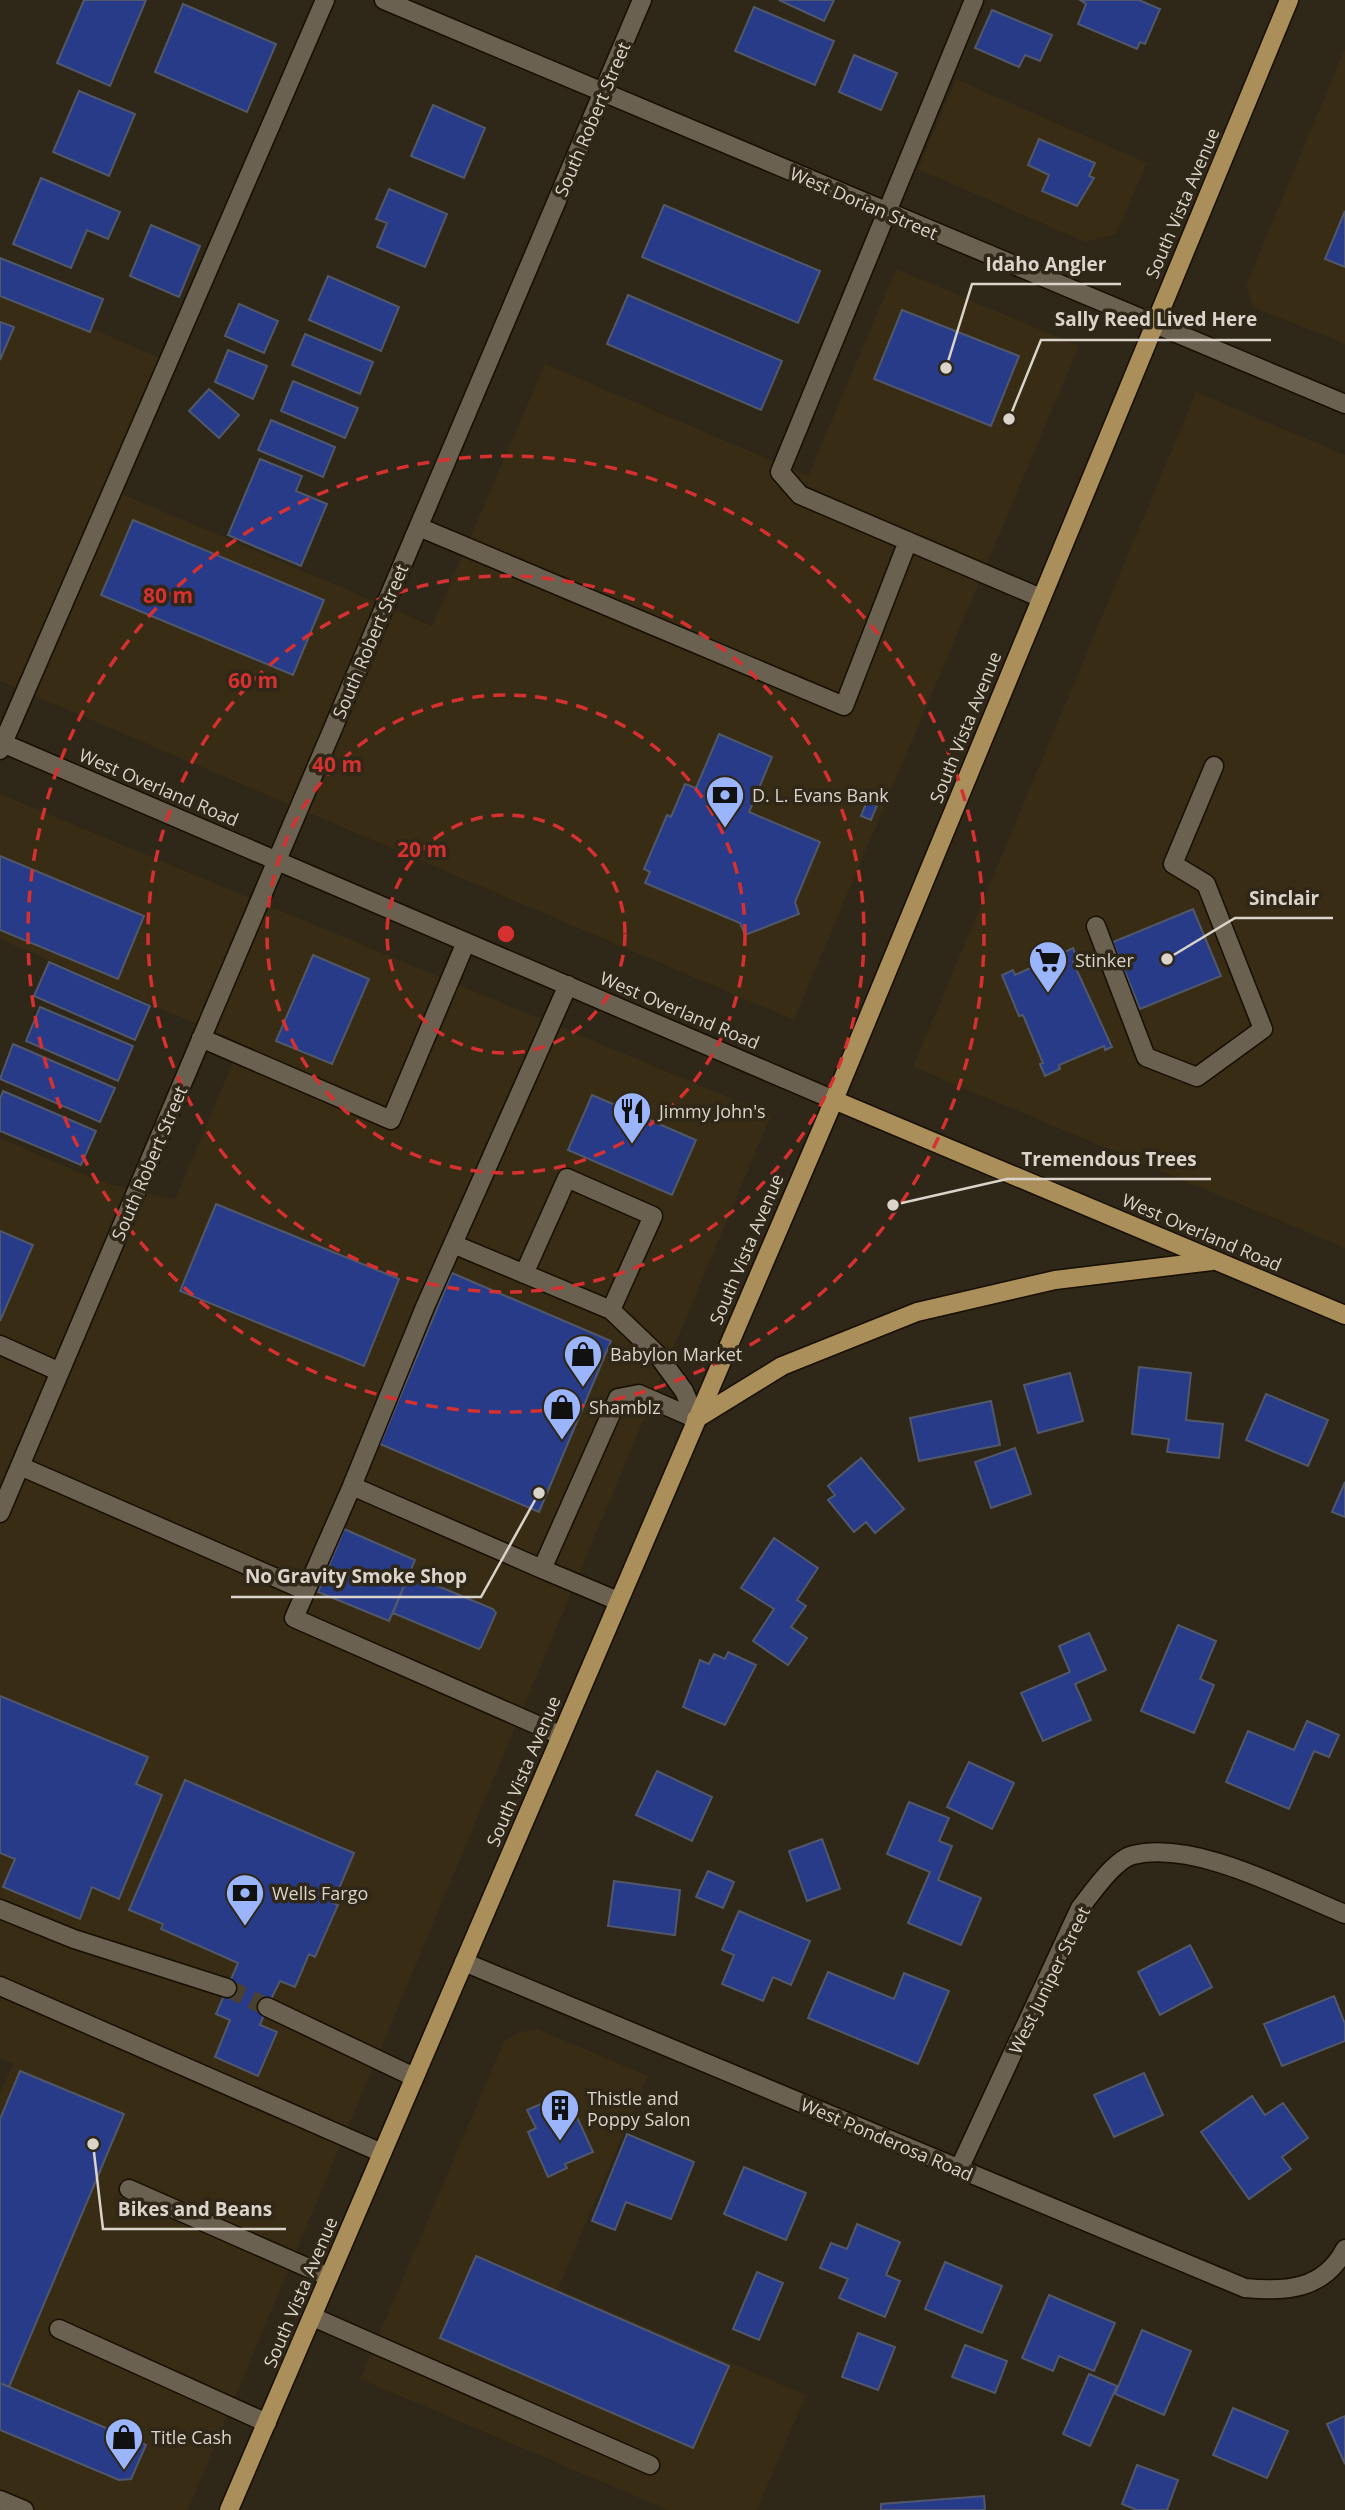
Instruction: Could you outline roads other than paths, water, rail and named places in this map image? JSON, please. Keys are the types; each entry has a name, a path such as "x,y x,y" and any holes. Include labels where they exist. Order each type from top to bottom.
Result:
{"main road":[{"name":"South Vista Avenue","path":"229,2510 834,1100 1289,0"},
{"name":"West Overland Road","path":"834,1100 1345,1315"},
{"path":"696,1419 782,1366 917,1312 1055,1280 1214,1260"}],"street":[{"path":"1,745 325,0"},
{"name":"West Dorian Street","path":"384,0 602,94 1345,404"},
{"name":"South Robert Street","path":"0,1513 642,0"},
{"path":"974,0 885,211 780,472 800,495 1041,598"},
{"path":"419,527 844,706 908,541"},
{"name":"West Overland Road","path":"1,745 834,1100"},
{"path":"1096,926 1146,1057 1197,1077 1263,1029 1206,884 1173,864 1214,766"},
{"path":"201,1038 391,1120 466,942"},
{"path":"560,1735 294,1618 453,1244 568,985"},
{"path":"524,1274 567,1178 653,1216 611,1310"},
{"path":"453,1244 611,1310 657,1354 684,1391 696,1419"},
{"path":"0,1345 60,1372"},
{"path":"542,1569 618,1398 639,1394 696,1419"},
{"path":"20,1466 306,1591"},
{"path":"352,1486 618,1601"},
{"name":"West Juniper Street","path":"959,2169 1080,1908 1104,1878 1131,1855 1173,1854 1216,1860 1345,1914"},
{"path":"0,1909 74,1938 227,1989"},
{"name":"West Ponderosa Road","path":"464,1962 1245,2288 1279,2291 1315,2284 1340,2259 1345,2249"},
{"path":"0,1986 382,2153"},
{"path":"267,2007 414,2077"},
{"path":"129,2189 329,2277"},
{"path":"313,2317 650,2465"},
{"path":"59,2329 267,2423"},
{"path":"0,2500 24,2510"}],"tunnel":[{"path":"227,1988 267,2007"}],"place":[{"name":"Idaho Angler","path":"946,368"},
{"name":"Sally Reed Lived Here","path":"1009,419"},
{"name":"D. L. Evans Bank","path":"725,829"},
{"name":"Sinclair","path":"1167,959"},
{"name":"Stinker","path":"1048,994"},
{"name":"Jimmy John's","path":"632,1145"},
{"name":"Tremendous Trees","path":"893,1205"},
{"name":"Babylon Market","path":"583,1388"},
{"name":"Shamblz","path":"562,1441"},
{"name":"No Gravity Smoke Shop","path":"539,1493"},
{"name":"Wells Fargo","path":"245,1927"},
{"name":"Thistle and Poppy Salon","path":"560,2142"},
{"name":"Bikes and Beans","path":"93,2144"},
{"name":"Title Cash","path":"124,2471"}]}
